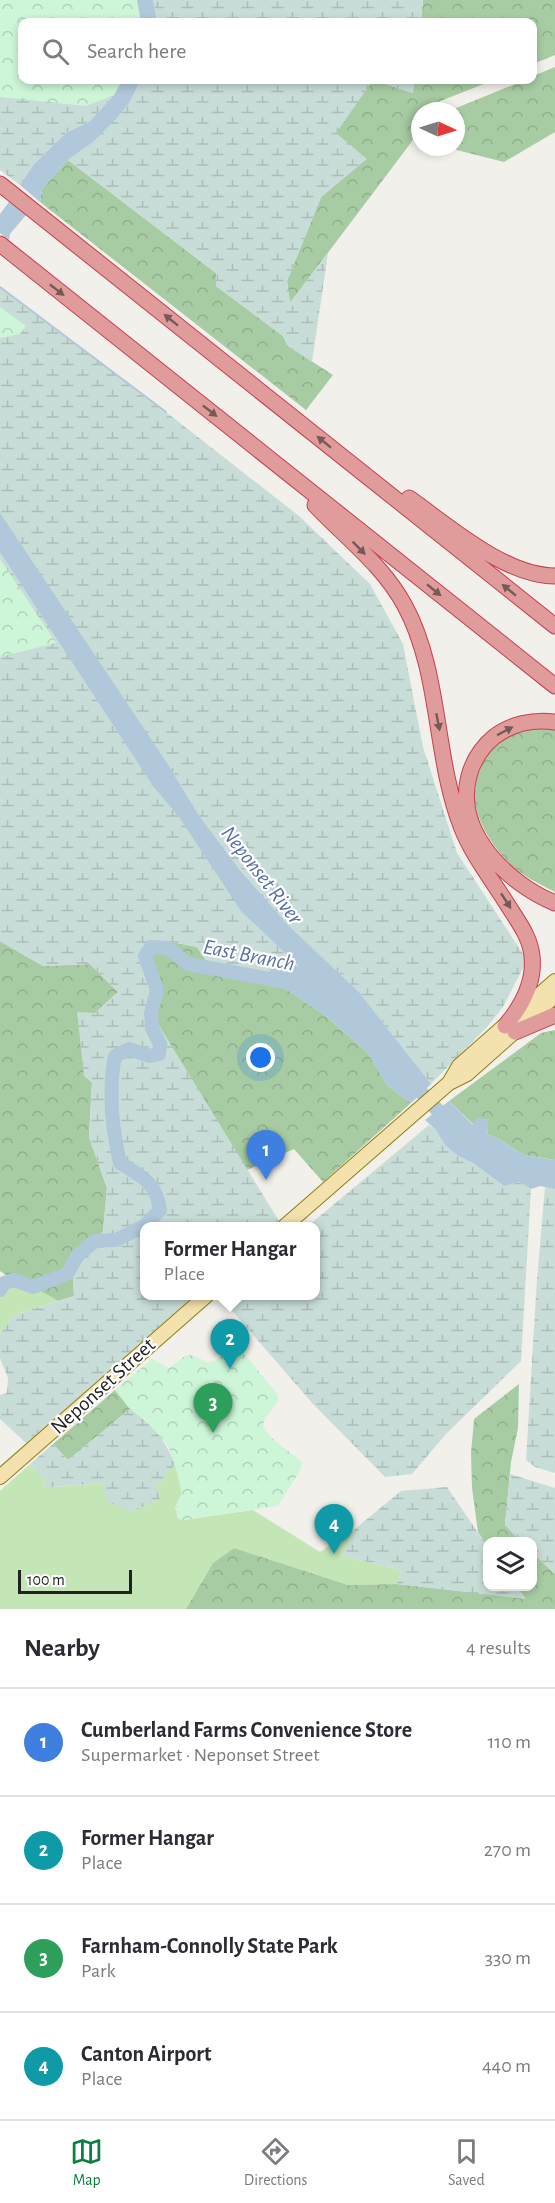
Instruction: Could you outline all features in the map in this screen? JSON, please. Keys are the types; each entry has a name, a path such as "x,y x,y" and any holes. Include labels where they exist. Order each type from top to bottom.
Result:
{"highway":[{"path":"3,186 555,626"},
{"path":"6,249 555,686"},
{"path":"273,462 381,571 402,600 415,628 426,662 453,801 460,825 522,928 531,948 532,969 529,987 510,1029"},
{"path":"351,463 505,563 530,574 555,576"},
{"path":"555,722 526,723 495,736 483,748 472,766 466,797 475,830 498,864 526,889 555,903"},
{"path":"510,1029 555,1015"}],"main road":[{"path":"510,1029 555,981"},
{"path":"291,1222 449,1083 459,1066 555,996"},
{"name":"Neponset Street","path":"0,1478 201,1300"}],"green space":[{"path":"0,0 137,0 140,18 18,18 18,84 131,84 129,89 115,94 90,121 66,133 34,164 20,185 0,170"},
{"path":"0,0 137,0 140,18 18,18 18,84 131,84 129,89 86,106 0,97"},
{"path":"153,0 423,0 421,18 156,18"},
{"path":"423,0 555,0 555,55 537,62 537,18 421,18"},
{"path":"555,67 555,132 504,162 465,152 465,104 515,84 537,84 537,74"},
{"path":"138,84 370,84 336,133 367,159 321,197 287,281 290,303 328,253 312,362 288,346 283,336 216,286 216,273 68,160 93,142 130,102"},
{"path":"370,84 385,84 413,93 414,84 484,84 438,102 411,102 411,142 290,303 287,281 321,197 366,159 335,133"},
{"path":"385,84 414,84 413,93"},
{"path":"68,160 216,273 216,286 283,336 288,346 333,375 306,410 40,202 42,189"},
{"path":"0,287 299,516 370,584 403,644 423,747 457,853 527,960 503,1007 487,1027 431,1084 359,992 289,926 239,869 198,814 169,766 171,790 315,973 292,963 271,960 270,978 211,968 197,947 172,942 170,952 156,952 151,959 159,1000 156,1021 279,1221 140,1222 140,1300 189,1300 26,1443 0,1419 0,1395 7,1393 8,1378 0,1358 0,1334 14,1315 74,1296 73,1277 82,1247 103,1232 107,1188 89,1137 92,1083 84,1076 77,1012 95,1013 118,992 90,964 43,966 0,941"},
{"path":"0,307 26,326 20,334 0,338"},
{"path":"0,559 56,643 0,657"},
{"path":"525,727 555,727 555,892 513,867 492,842 476,810 476,784 486,758 506,735"},
{"path":"0,941 43,966 90,964 118,992 95,1013 78,1013 92,1083 89,1137 107,1188 103,1232 73,1277 74,1296 58,1301 24,1281 0,1271"},
{"path":"172,942 197,947 211,968 270,978 327,1017 367,1052 388,1086 411,1103 323,1182 294,1149 247,1170 156,1021 158,1013 150,959 156,952 170,951"},
{"path":"555,1030 555,1160 524,1155 488,1135 487,1128 474,1125 449,1101 541,1033"},
{"path":"429,1125 436,1130 445,1145 458,1156 473,1163 504,1186 519,1182 531,1189 521,1361 446,1434 412,1474 385,1477 313,1404 223,1300 320,1300 320,1222 313,1222"},
{"path":"545,1187 555,1189 555,1473 535,1467 526,1460"},
{"path":"12,1284 38,1289 58,1301 14,1315 0,1334 0,1298"},
{"path":"232,1347 242,1351 278,1395 278,1401 265,1418 264,1426 271,1437 302,1462 301,1469 278,1506 178,1519 176,1509 182,1493 168,1446 146,1420 130,1409 115,1390 152,1359 169,1368 188,1355 208,1363 215,1361"},
{"path":"519,1384 518,1428 511,1462 505,1525 517,1537 483,1537 483,1540 478,1532 472,1488 471,1453 474,1419"},
{"path":"115,1390 130,1409 68,1460 53,1444"},
{"path":"130,1409 157,1433 175,1464 156,1486 160,1499 131,1512 108,1502 102,1483 42,1488 46,1480 29,1465 53,1444 68,1460"},
{"path":"175,1464 182,1493 175,1508 183,1520 253,1510 320,1552 355,1529 342,1556 402,1570 397,1584 347,1585 234,1548 213,1563 186,1609 0,1609 0,1491 29,1465 46,1480 43,1488 103,1483 155,1486"},
{"path":"510,1474 555,1488 555,1574 537,1557 537,1537 517,1537 505,1525"},
{"path":"447,1487 483,1540 483,1591 520,1591 526,1599 397,1584 402,1570 342,1556 355,1529 401,1491"},
{"path":"234,1548 348,1585 397,1584 525,1598 520,1591 537,1591 537,1557 555,1574 555,1609 186,1609 213,1563"}],"water":[{"path":"137,0 153,0 156,18 140,18"},
{"path":"131,84 138,84 130,102 115,120 93,142 68,160 42,189 40,202 20,185 34,164 66,133 90,121 115,94 129,89"},
{"path":"9,202 26,215 10,234 9,240 0,233 0,214"},
{"path":"0,513 169,766 198,814 239,869 289,926 359,992 431,1084 411,1103 388,1086 367,1052 327,1017 270,978 270,960 299,966 241,911 179,817 153,786 0,552"},
{"path":"449,1101 473,1125 477,1118 489,1119 488,1135 524,1155 555,1160 555,1189 540,1186 531,1189 519,1182 504,1186 473,1163 458,1156 445,1145 436,1130 425,1120"}],"waterway":[{"name":"Neponset River","path":"116,107 128,84"},
{"path":"0,287 166,412"},
{"name":"East Branch","path":"148,1222 160,1210 158,1201 147,1181 120,1163 111,1096 115,1056 129,1049 150,1056 159,1054 160,1044 152,1028 151,1013 157,990 145,956 151,947 168,948 188,964 286,982"},
{"name":"Neponset River","path":"410,1080 450,1124"},
{"name":"East Branch","path":"0,1290 4,1283 14,1280 33,1287 67,1274 78,1255 95,1241 116,1240 140,1228"}],"place":[{"name":"Cumberland Farms Convenience Store","path":"266,1180"},
{"name":"Former Hangar","path":"230,1369"},
{"name":"Farnham-Connolly State Park","path":"213,1433"},
{"name":"Canton Airport","path":"334,1554"}]}
